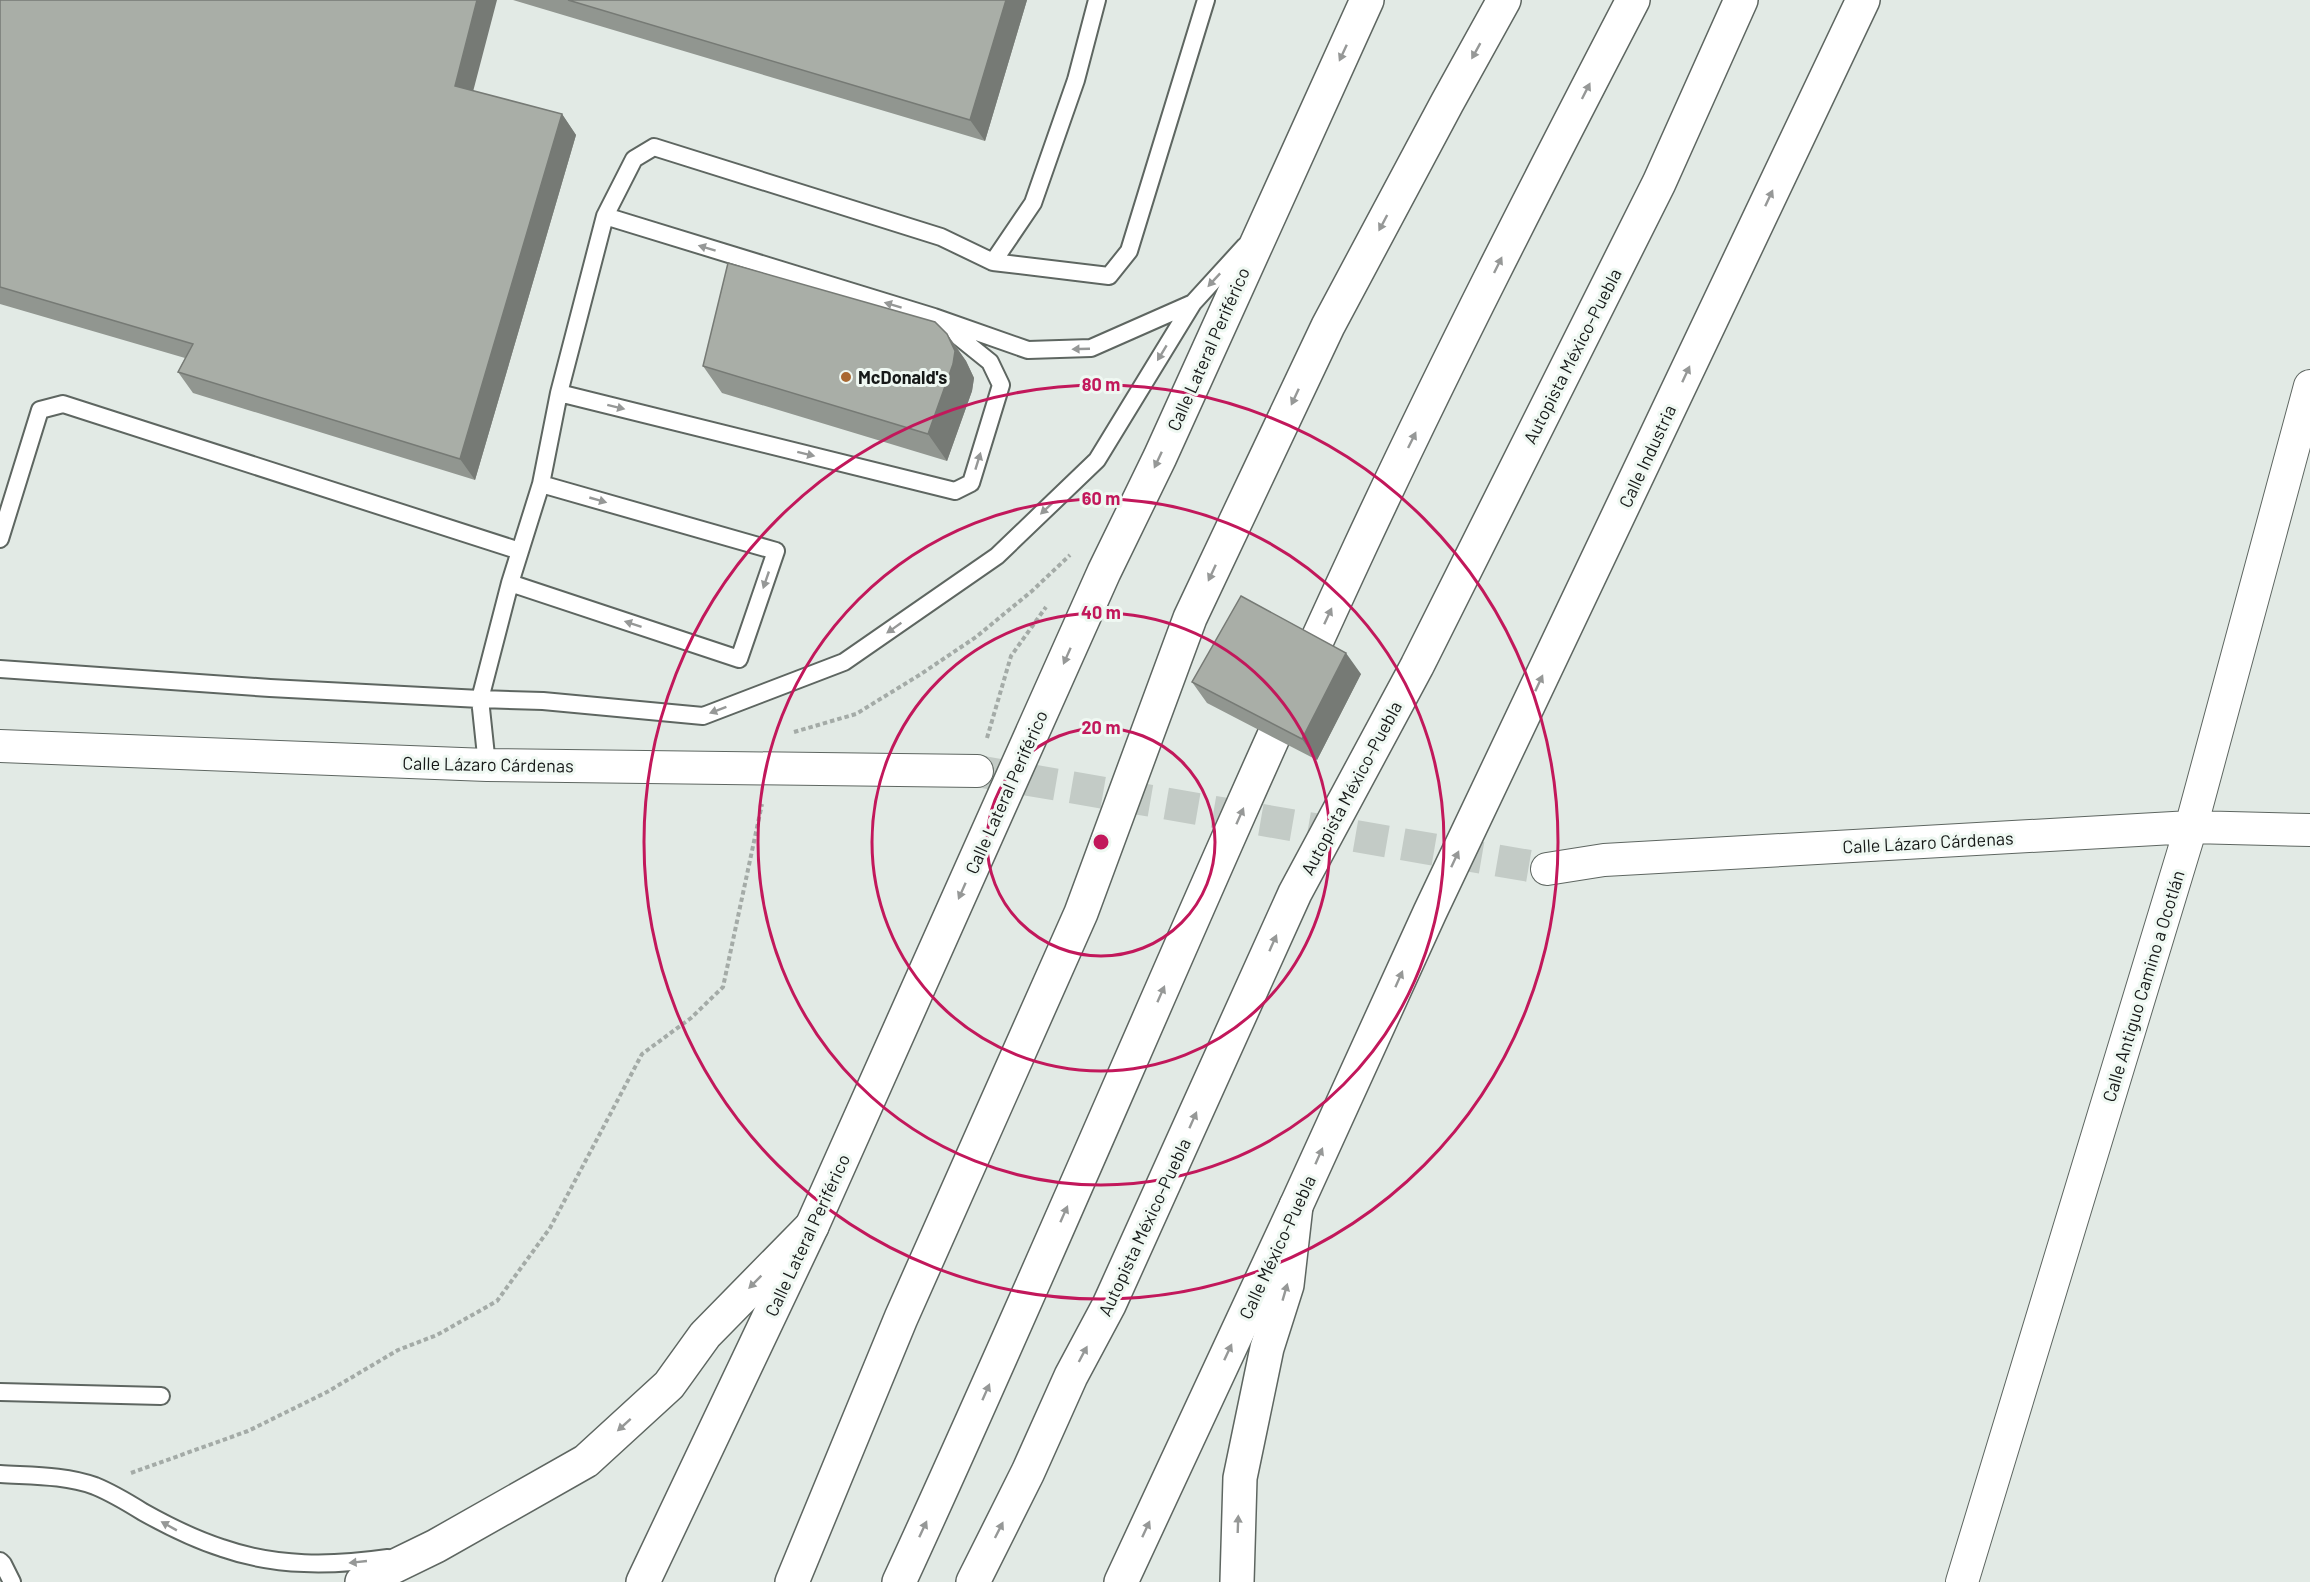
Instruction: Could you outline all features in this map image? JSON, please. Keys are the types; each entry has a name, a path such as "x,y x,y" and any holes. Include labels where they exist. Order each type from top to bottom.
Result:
{"main road":[{"name":"Calle Lateral Periférico","path":"643,1582 812,1226 1104,572 1160,457 1367,0"},
{"path":"792,1582 901,1318 1081,913 1190,618 1328,326 1504,0"},
{"path":"899,1582 962,1446 1360,546 1534,191 1633,0"},
{"name":"Autopista México-Puebla","path":"973,1582 1028,1472 1071,1376 1109,1305 1295,893 1417,666 1659,183 1741,0"},
{"name":"Calle Industria","path":"1430,912 1863,0"},
{"name":"Calle México-Puebla","path":"1121,1582 1430,912"},
{"path":"1237,1582 1240,1478 1268,1348 1287,1285 1296,1206"},
{"path":"362,1582 436,1546 586,1461 669,1385 705,1335 812,1226"}],"street":[{"name":"Calle Antiguo Camino a Ocotlán","path":"1962,1582 2191,827 2310,387"},
{"name":"Calle Lázaro Cárdenas","path":"0,746 487,765 977,771"},
{"name":"Calle Lázaro Cárdenas","path":"1547,869 1604,860 2191,827 2310,830"}],"lane":[{"path":"993,262 1033,203 1076,80 1097,0"},
{"path":"487,765 480,699 510,583 541,484 560,393 605,216 634,159 654,147 941,237 993,262 1109,276 1130,251 1206,0"},
{"path":"605,216 934,317 1028,350 1091,348 1193,303"},
{"path":"0,669 270,688 543,700 703,716 844,662 997,556 1097,460 1193,303 1264,226"},
{"path":"560,393 955,491 971,483 1001,385 990,362 934,317"},
{"path":"0,539 40,410 63,404 520,551"},
{"path":"510,583 739,659 776,551 541,484"},
{"path":"0,1392 161,1396"},
{"path":"0,1474 67,1479 93,1485 118,1496 181,1532 222,1548 266,1560 313,1565 355,1563 396,1557 436,1546"},
{"path":"0,1561 12,1582"}],"path":[{"path":"93,1485 248,1431 327,1392 398,1350 437,1335 497,1301 550,1228 642,1054 691,1018 723,987 769,769 787,734 856,714 921,674 976,637 1032,591 1072,552"}],"building":[{"path":"0,0 477,0 455,86 562,114 460,459 178,372 193,344 0,287"},
{"path":"568,0 1006,0 970,120"},
{"path":"728,263 935,322 947,334 955,351 953,364 928,434 703,366"},
{"path":"1241,596 1346,653 1302,739 1192,682"}],"tunnel":[{"path":"977,771 1547,869"}],"place":[{"name":"McDonald's","path":"846,377"}]}
